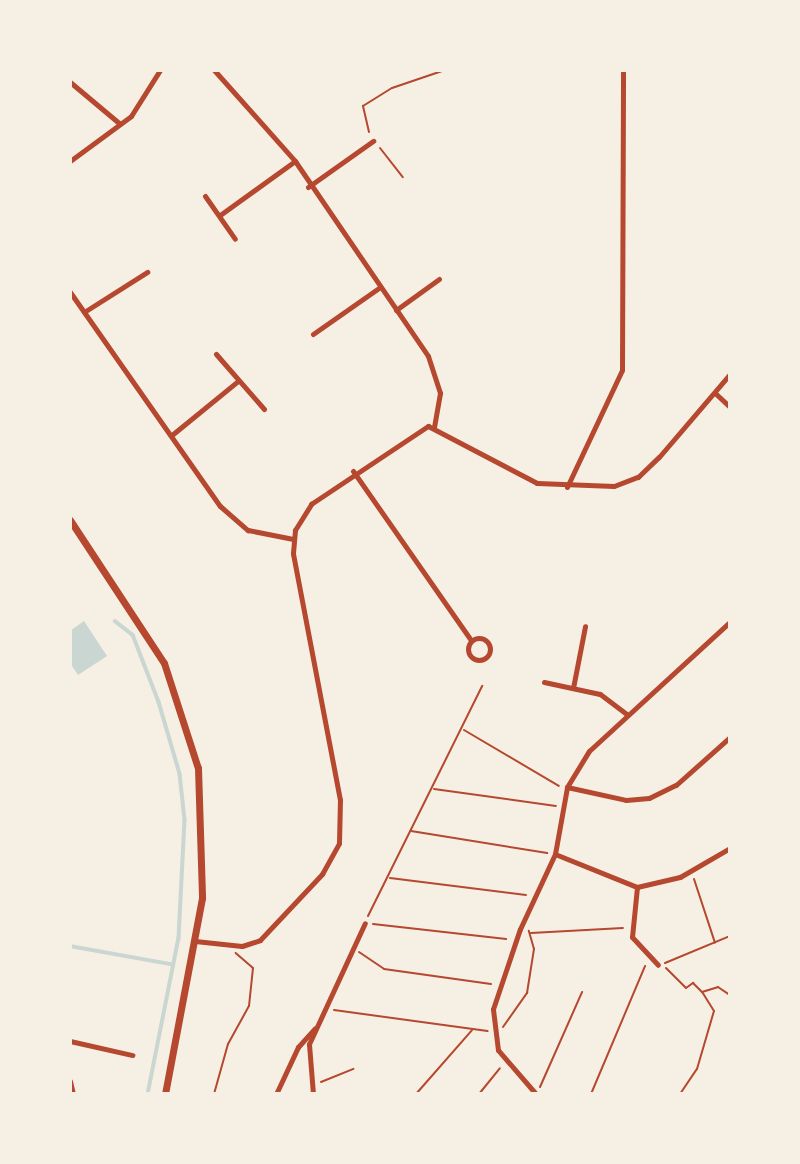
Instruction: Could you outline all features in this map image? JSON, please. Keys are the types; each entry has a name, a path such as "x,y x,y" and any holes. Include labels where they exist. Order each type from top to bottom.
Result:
{"street":[{"path":"70,161 120,124 144,102 160,70"},
{"path":"214,70 295,161 308,187 396,310 435,376 440,393 434,426"},
{"path":"567,487 622,370 623,70"},
{"path":"70,82 120,124"},
{"path":"308,187 373,141"},
{"path":"220,215 295,161"},
{"path":"205,196 235,239"},
{"path":"84,312 147,272"},
{"path":"396,310 439,279"},
{"path":"313,334 380,287"},
{"path":"70,292 234,521 260,534 293,539"},
{"path":"216,354 264,409"},
{"path":"195,941 228,946 252,944 269,933 322,874 339,843 340,800 293,539 311,504 404,436 434,426 514,473 567,487 638,477 730,374"},
{"path":"173,434 238,381"},
{"path":"715,393 730,407"},
{"path":"353,471 471,640 489,644 486,658 468,654 471,640"},
{"path":"70,520 136,614 186,723 203,814 195,941 165,1094"},
{"path":"537,1094 505,1062 493,1031 499,986 516,940 555,854 560,807 567,787 580,761 730,622"},
{"path":"572,688 585,626"},
{"path":"544,682 608,698 628,715"},
{"path":"567,787 644,799 676,785 730,737"},
{"path":"555,854 637,887 690,872 730,848"},
{"path":"637,887 630,928 649,957 661,965"},
{"path":"313,1094 307,1054 317,1025 365,923"},
{"path":"276,1094 298,1047 317,1025"},
{"path":"70,1041 132,1055"},
{"path":"70,1081 73,1094"}],"path":[{"path":"403,177 373,141 363,106 391,88 445,70"},
{"path":"482,686 463,730 365,923 516,940"},
{"path":"463,730 567,787"},
{"path":"433,789 560,807"},
{"path":"411,831 555,854"},
{"path":"690,872 707,905 715,943"},
{"path":"387,877 538,896"},
{"path":"325,1009 493,1031 523,1004 533,958 530,933 630,928"},
{"path":"680,1094 697,1069 714,1011 693,983 686,988 661,965 730,936"},
{"path":"214,1094 228,1044 248,1010 253,968 228,946"},
{"path":"352,948 378,967 499,986"},
{"path":"591,1094 649,957"},
{"path":"702,992 718,987 730,995"},
{"path":"537,1094 582,992"},
{"path":"416,1094 472,1029"},
{"path":"479,1094 505,1062"},
{"path":"310,1086 354,1069"}],"shaded area":[{"path":"84,621 107,656 78,675 70,663 70,631"}],"waterway":[{"path":"115,621 133,635 159,702 180,774 185,820 179,938 148,1094"},
{"path":"70,946 170,964"}]}
